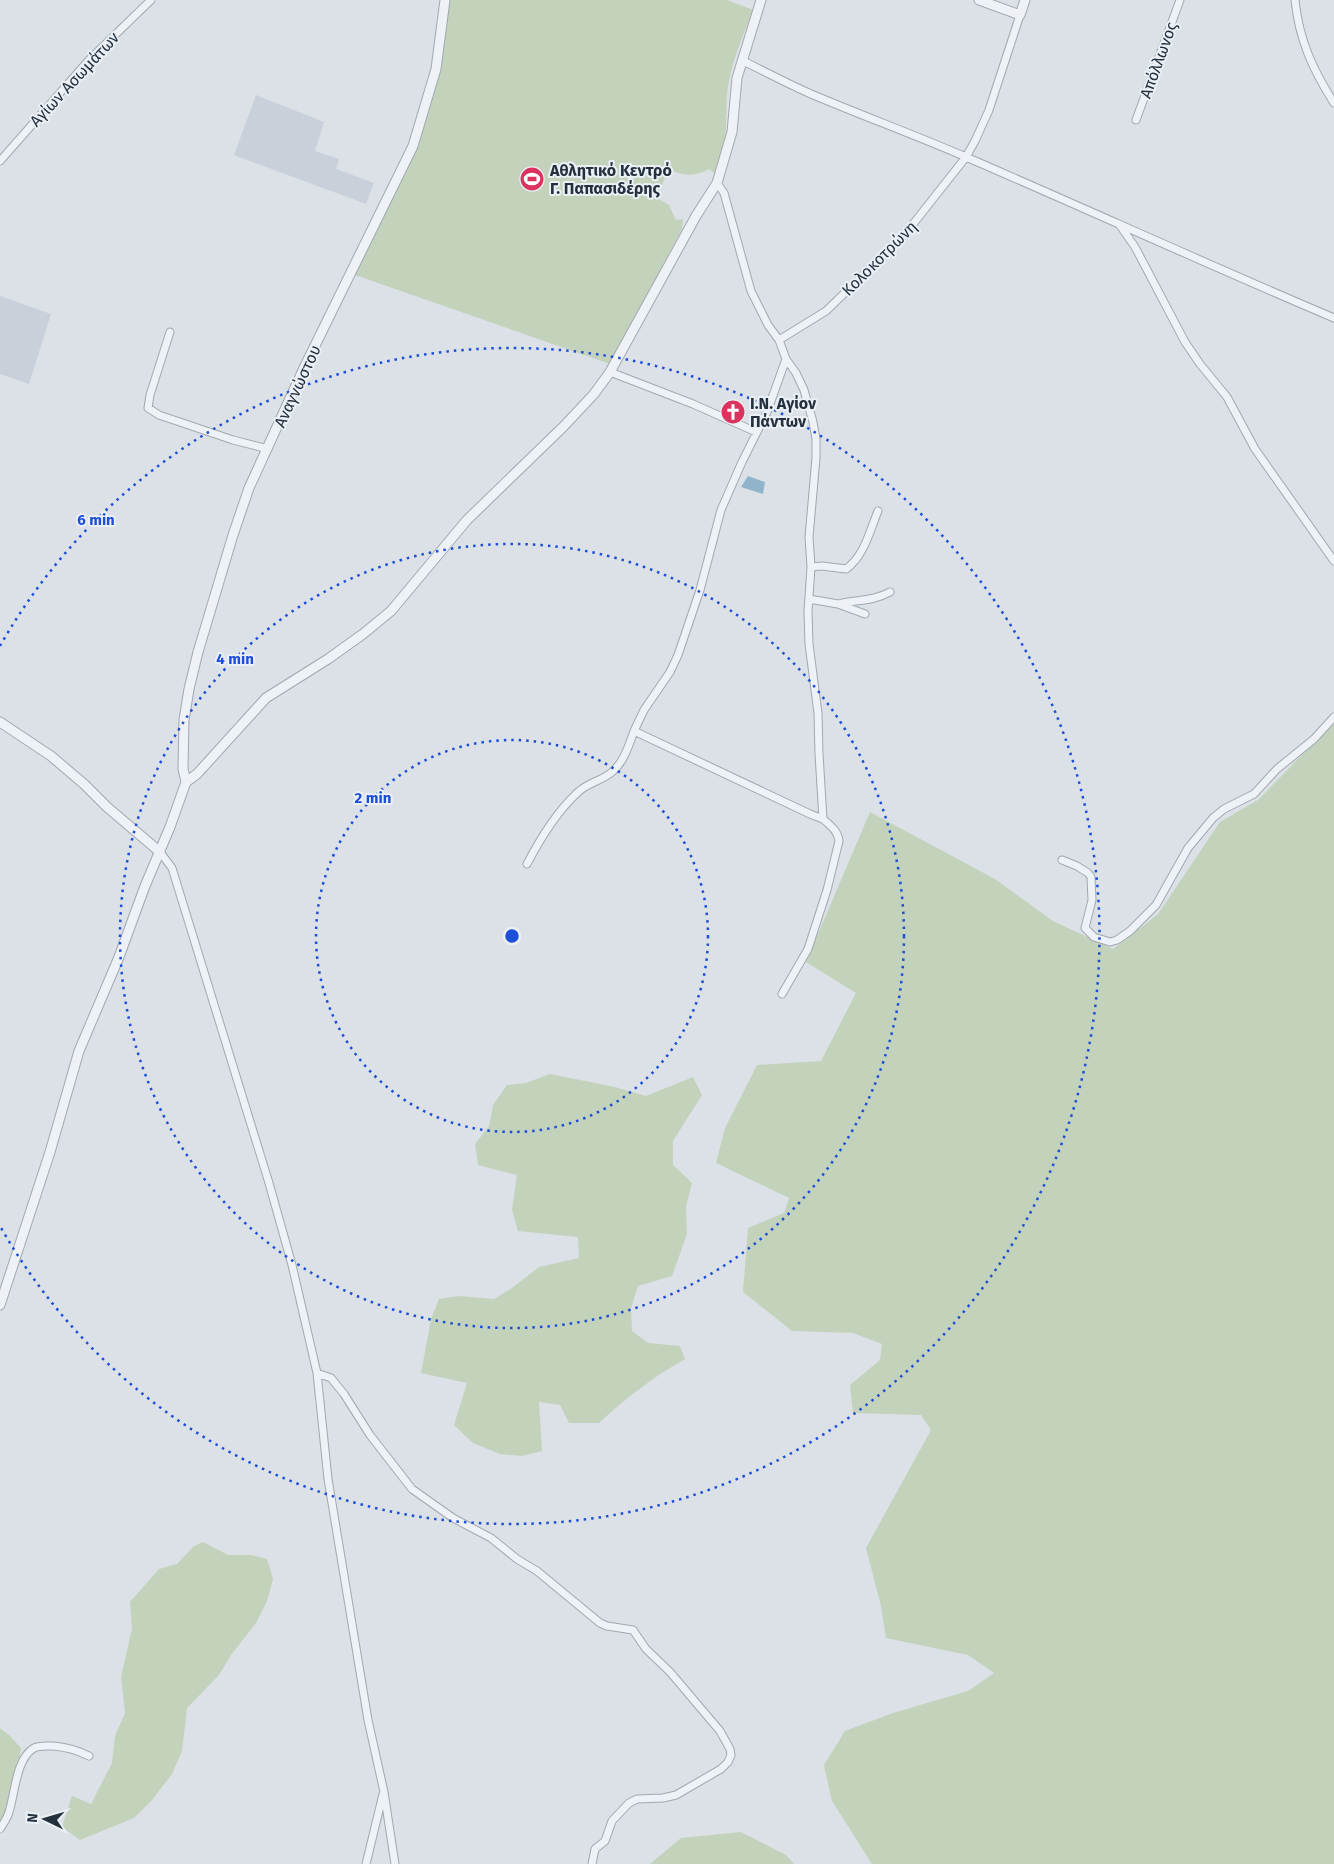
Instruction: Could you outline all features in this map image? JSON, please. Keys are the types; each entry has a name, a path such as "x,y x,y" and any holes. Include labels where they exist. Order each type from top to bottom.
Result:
{"street":[{"name":"Αγίων Ασωμάτων","path":"0,161 89,60 151,0"},
{"name":"Αναγνώστου","path":"186,782 183,768 184,720 198,652 246,498 303,370 414,146 436,69 445,0"},
{"path":"0,1305 50,1152 78,1051 119,957 186,782 197,774 266,698 328,659 391,611 467,520 564,426 594,394 610,372 696,216 717,183 732,132 735,93 760,0"},
{"path":"979,0 1020,15"},
{"name":"Κολοκοτρώνη","path":"779,340 826,311 889,250 906,233 966,157 989,110 1025,0"},
{"name":"Απόλλωνος","path":"1136,120 1180,0"},
{"path":"1295,0 1297,23 1305,47 1318,78 1334,103"},
{"path":"743,61 810,93 966,157 1209,265 1334,318"},
{"path":"717,183 724,193 751,291 768,325 779,340 786,359 796,373 804,390 816,439 809,537 811,567 809,644 818,713 818,754 823,819"},
{"path":"1119,224 1135,247 1185,342 1200,364 1228,397 1255,449 1334,561"},
{"path":"170,332 150,395 148,408 159,415 233,440 268,449"},
{"path":"527,864 547,830 574,796 588,784 612,773 618,765 626,752 644,710 670,672 678,655 700,590 721,510 767,412 786,359"},
{"path":"610,372 693,404 756,432"},
{"path":"811,567 822,566 846,569 853,564 861,552 878,511"},
{"path":"838,604 870,600 890,592"},
{"path":"809,599 838,604 865,614"},
{"path":"1062,860 1088,873 1091,877 1092,900 1085,928 1094,937 1110,942 1117,940 1130,932 1156,905 1188,848 1213,818 1224,809 1254,794 1278,769 1314,739 1334,717"},
{"path":"0,722 51,756 84,784 106,807 160,852 172,868 292,1265 317,1374 328,1479 368,1720 384,1792 395,1864"},
{"path":"634,731 823,819 838,835 838,849 808,948 782,994"},
{"path":"317,1374 331,1378 344,1394 370,1435 412,1489 453,1518 491,1538 516,1559 537,1571 600,1623 633,1630 646,1649 670,1672 727,1742 731,1755 728,1762 721,1769 676,1795 663,1798 637,1799 621,1810 612,1821 605,1841 595,1849 592,1864"},
{"path":"0,1829 8,1815 21,1767 32,1750 36,1747 44,1746 63,1747 79,1750 89,1756"},
{"path":"366,1864 384,1792"}],"shaded area":[{"path":"256,95 324,122 315,151 339,159 336,169 374,183 366,204 234,155"},
{"path":"0,296 51,314 29,384 0,374"}],"green space":[{"name":"Αθλητικό Κεντρό Γ. Παπασιδέρης","path":"448,0 727,0 753,10 737,51 730,76 725,137 720,161 714,173 709,169 698,174 688,175 668,170 657,198 669,205 676,220 683,219 682,229 610,364 355,275 414,150"},
{"path":"1334,722 1334,1864 872,1864 832,1801 824,1765 845,1731 893,1713 968,1691 994,1673 968,1655 886,1638 881,1606 866,1548 931,1430 921,1415 853,1413 850,1385 880,1360 882,1344 853,1333 792,1331 743,1292 748,1228 784,1213 789,1198 716,1163 725,1128 757,1065 821,1061 856,993 806,962 870,812 995,879 1053,921 1113,949 1158,914 1220,822 1258,800"},
{"path":"550,1074 615,1087 646,1096 693,1077 702,1095 673,1141 673,1165 692,1183 686,1206 687,1234 672,1276 638,1286 631,1308 632,1331 648,1343 680,1346 685,1359 640,1388 599,1423 569,1423 560,1405 539,1402 542,1451 522,1456 500,1454 473,1443 454,1425 467,1383 421,1373 431,1319 439,1299 459,1296 494,1299 539,1267 579,1258 578,1237 518,1231 512,1210 517,1175 478,1165 475,1144 489,1126 493,1105 507,1085 526,1083"},
{"path":"203,1542 228,1555 251,1555 267,1559 273,1579 267,1601 256,1623 231,1655 219,1675 187,1708 182,1751 172,1774 152,1800 134,1818 80,1840 62,1827 72,1796 91,1804 112,1763 115,1736 125,1713 121,1677 132,1629 130,1602 159,1569 177,1564 194,1546"},
{"path":"0,1728 21,1748 19,1763 3,1820 0,1824"},
{"path":"741,1832 786,1855 794,1864 650,1864 681,1838"}],"water":[{"path":"748,476 765,482 763,494 741,487"}],"place":[{"name":"Αθλητικό Κεντρό Γ. Παπασιδέρης","path":"532,179"},
{"name":"Ι.Ν. Αγίον Πάντων","path":"733,412"}]}
